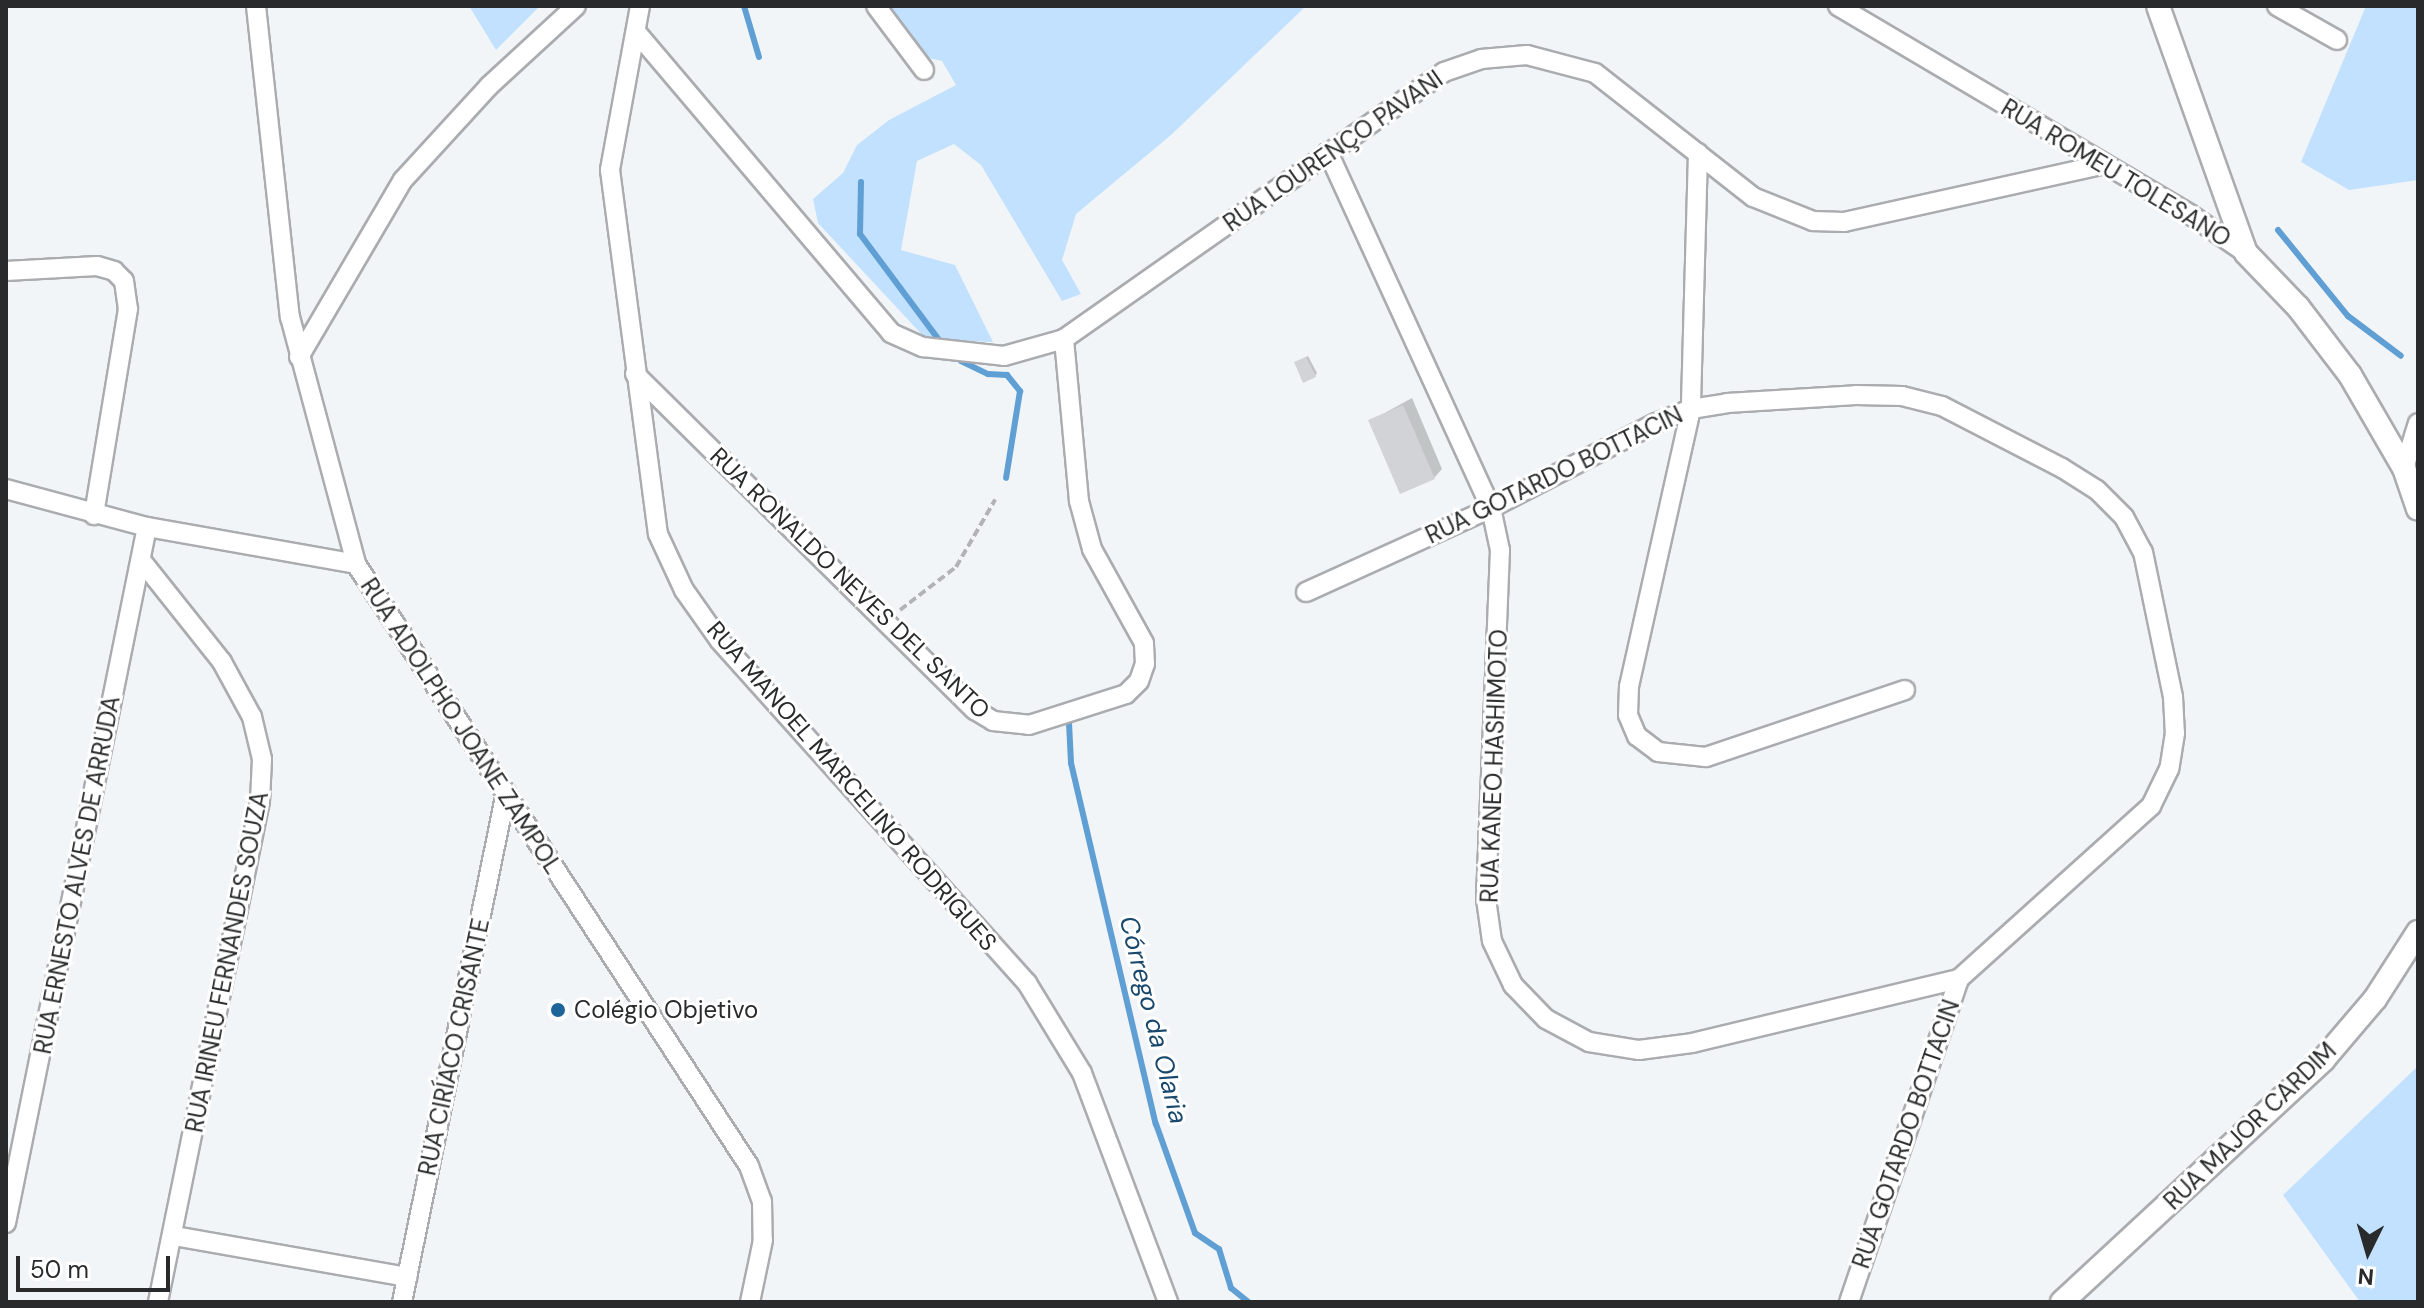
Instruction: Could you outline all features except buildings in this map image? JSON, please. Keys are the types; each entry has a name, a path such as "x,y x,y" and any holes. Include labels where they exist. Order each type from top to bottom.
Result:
{"street":[{"name":"RUA ADOLPHO JOANE ZAMPOL","path":"256,6 282,272 299,357 356,564 749,1166 762,1201 763,1240 750,1302"},
{"path":"299,357 403,180 489,86 576,6"},
{"name":"RUA MANOEL MARCELINO RODRIGUES","path":"643,6 610,170 658,534 684,590 720,641 1027,983 1082,1073 1168,1302"},
{"path":"876,6 924,70"},
{"name":"RUA ROMEU TOLESANO","path":"1838,6 2105,164 2246,253 2298,307 2350,375 2404,468"},
{"path":"2158,6 2246,253"},
{"path":"2277,6 2337,40"},
{"name":"RUA LOURENÇO PAVANI","path":"637,33 891,333 923,347 1004,356 1064,339 1444,72 1481,59 1527,55 1595,73 1753,197 1813,221 1844,222 2105,164"},
{"name":"RUA KANEO HASHIMOTO","path":"1328,152 1491,508 1502,588 1486,899 1492,941 1513,985 1546,1019 1589,1042 1639,1050 1692,1043 1959,979"},
{"path":"1698,153 1691,409 1629,686 1628,715 1637,736 1658,752 1706,757 1905,690"},
{"path":"6,271 97,266 114,271 124,281 128,309 94,515"},
{"name":"RUA RONALDO NEVES DEL SANTO","path":"635,374 975,710 1012,725 1029,725 1126,694 1139,681 1145,664 1144,643 1092,549 1085,525 1064,339"},
{"name":"RUA GOTARDO BOTTACIN","path":"1306,592 1491,508 1691,409 1856,395 1902,396 1942,406 2097,490 2124,517 2143,552 2173,697 2175,733 2169,769 2151,806 1959,979 1849,1302"},
{"path":"2418,423 2404,468 2418,509"},
{"path":"6,489 147,527 356,564"},
{"name":"RUA ERNESTO ALVES DE ARRUDA","path":"6,1223 147,527"},
{"name":"RUA IRINEU FERNANDES SOUZA","path":"141,560 222,662 252,717 262,759 260,801 174,1236 158,1302"},
{"name":"RUA CIRÍACO CRISANTE","path":"402,1302 506,792"},
{"name":"RUA MAJOR CARDIM","path":"2062,1302 2323,1060 2375,999 2418,932"},
{"path":"174,1236 407,1277"}],"path":[{"path":"885,622 956,567 995,500"}],"shaded area":[{"path":"469,6 540,6 496,50"},
{"path":"881,6 1306,6 1171,135 1076,214 1062,260 1081,294 1062,301 981,165 954,144 917,161 901,250 955,265 993,342 926,339 818,223 813,199 843,173 857,145 889,120 956,85 942,61 920,56"},
{"path":"2366,6 2418,6 2418,180 2349,190 2301,162"},
{"path":"2418,1066 2418,1302 2360,1302 2283,1195"}],"waterway":[{"name":"Córrego da Olaria","path":"744,6 759,57"},
{"name":"Córrego da Olaria","path":"861,182 860,234 939,340"},
{"path":"2278,230 2348,316 2401,356"},
{"name":"Córrego da Olaria","path":"961,361 988,374 1007,375 1020,391 1006,478"},
{"name":"Córrego da Olaria","path":"1069,723 1071,763 1156,1124 1195,1233 1219,1249 1231,1288 1248,1302"}],"place":[{"name":"Colégio Objetivo","path":"558,1010"}]}
